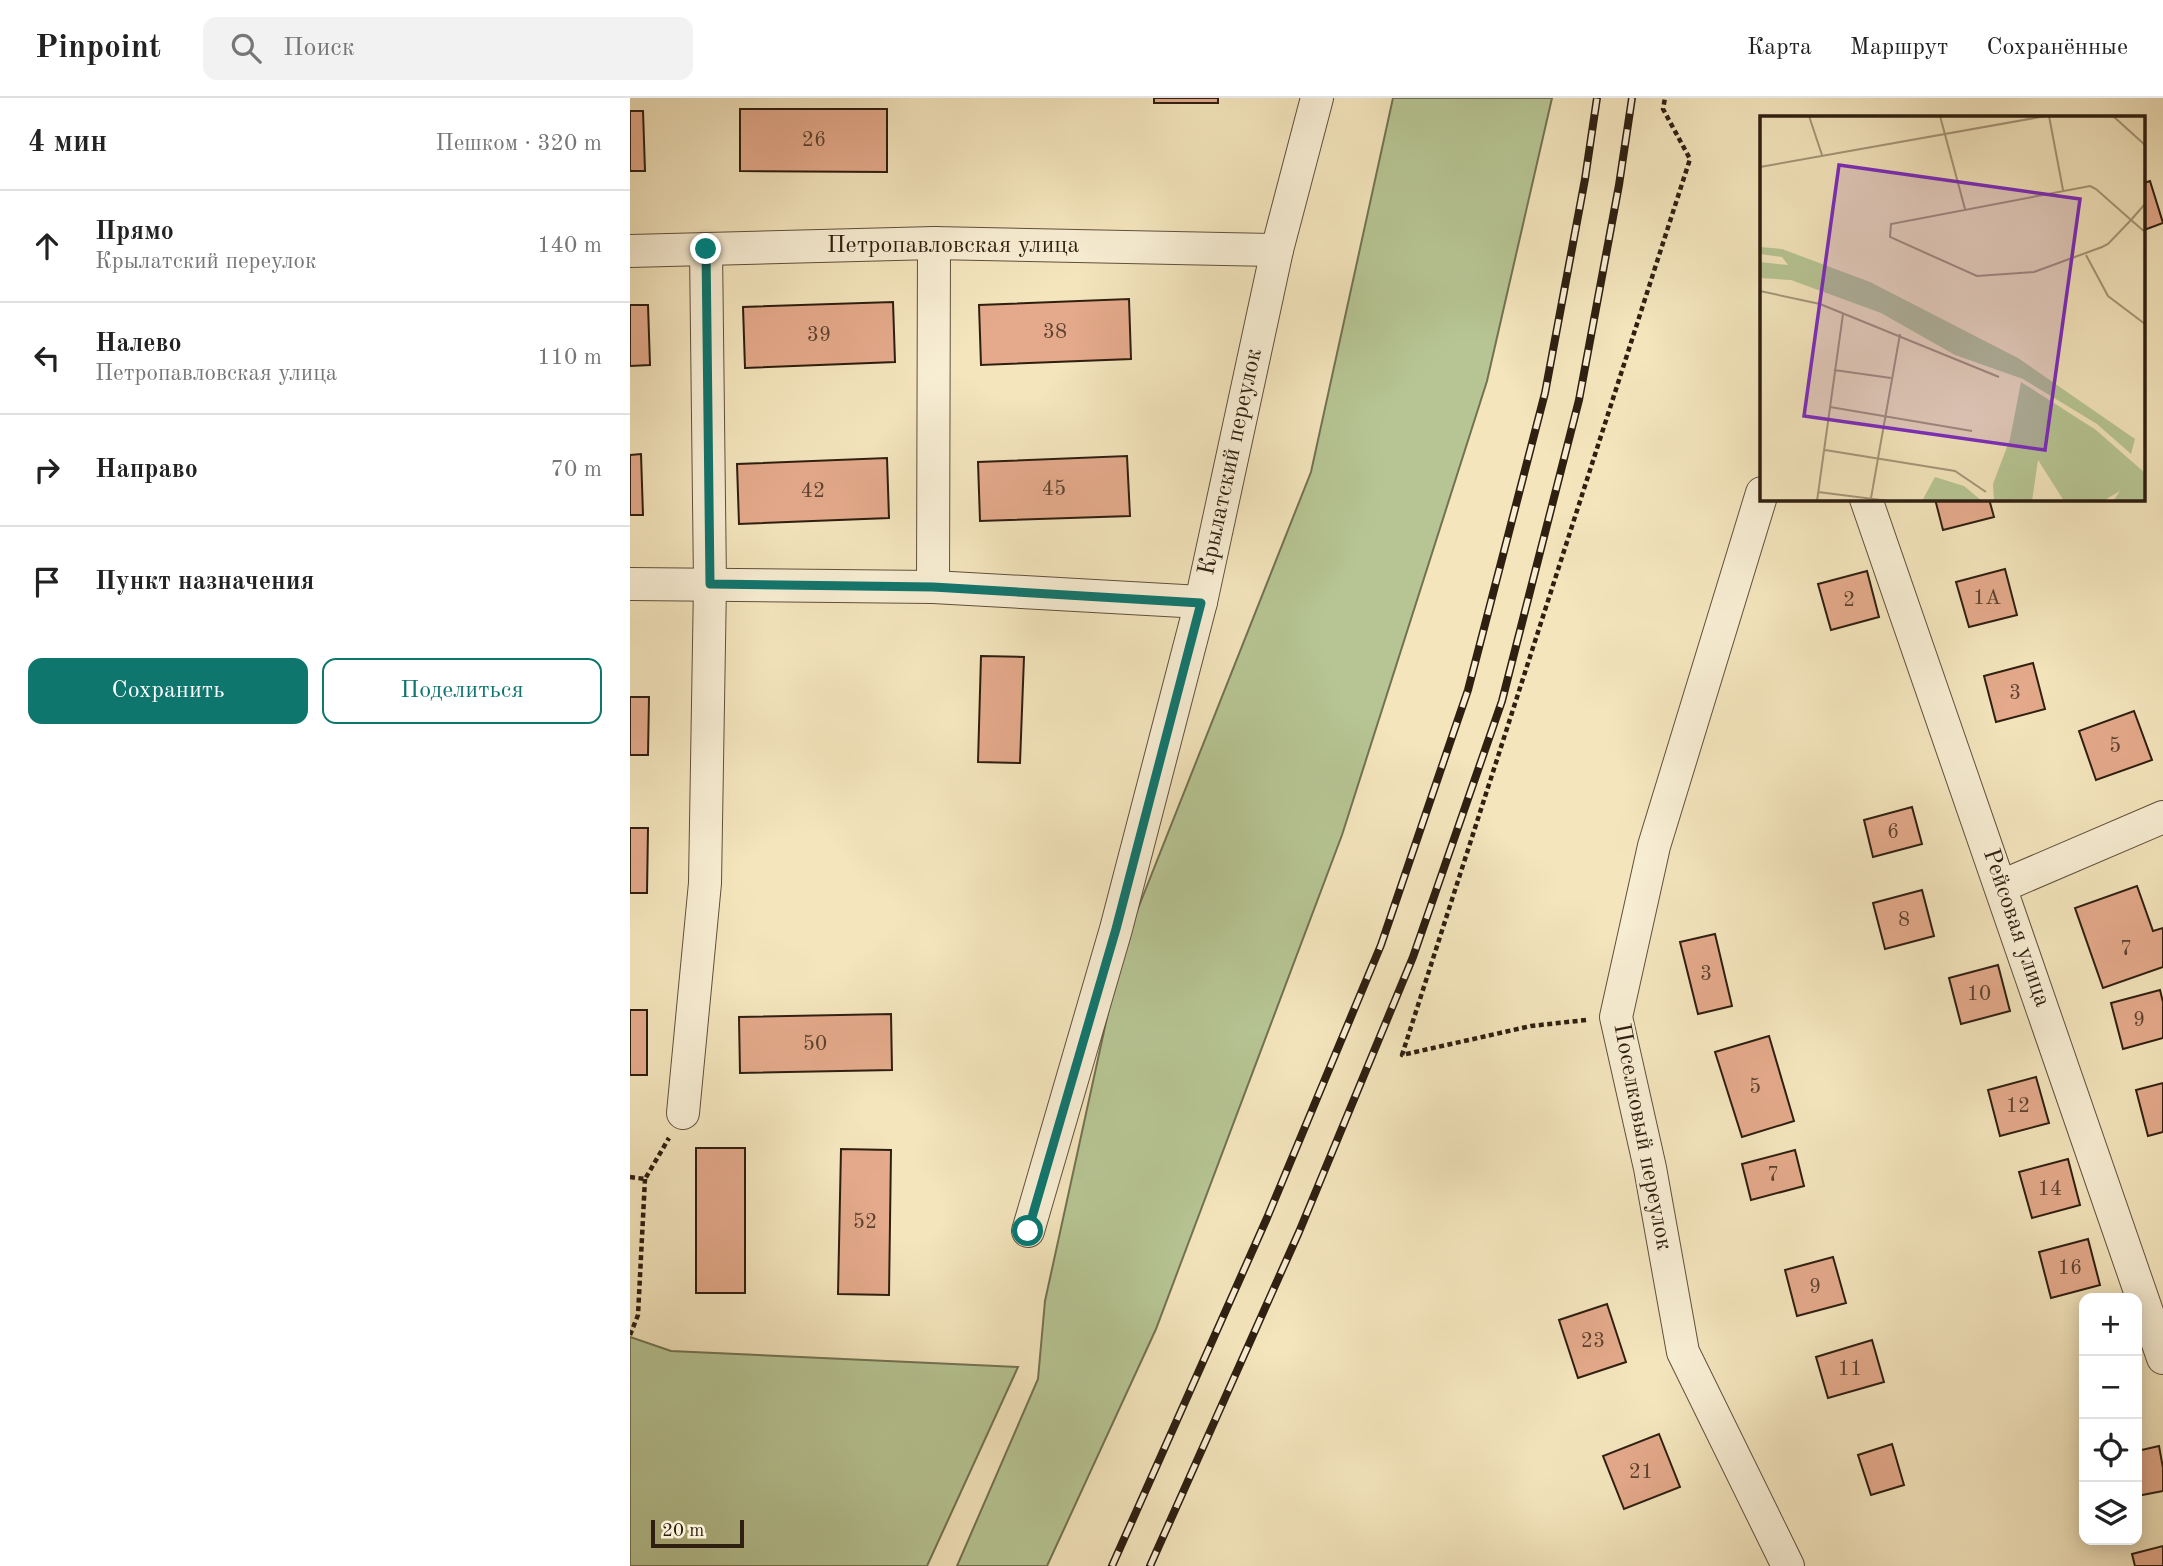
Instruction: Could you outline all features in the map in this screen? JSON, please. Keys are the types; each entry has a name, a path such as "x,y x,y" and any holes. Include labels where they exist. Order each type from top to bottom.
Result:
{"street":[{"name":"Крылатский переулок","path":"1028,1231 1116,929 1201,603 1277,250 1317,98"},
{"name":"Петропавловская улица","path":"630,251 934,243 1277,250"},
{"path":"933,587 934,243"},
{"path":"683,1113 705,883 710,584 706,249"},
{"name":"Поселковый переулок","path":"1760,500 1654,846 1616,1017 1650,1168 1683,1352 1788,1566"},
{"name":"Рейсовая улица","path":"1866,500 2163,1358"},
{"path":"630,584 933,587 1201,603"},
{"path":"2002,886 2163,817"}],"path":[{"path":"1616,1017 1531,1026 1402,1055 1690,159 1663,109 1665,98"},
{"path":"630,1335 638,1315 645,1179 683,1113"},
{"path":"630,1177 645,1179"}],"green space":[{"path":"1393,98 1552,98 1487,381 1342,835 1156,1329 1047,1566 957,1566 1038,1379 1045,1301 1122,949 1311,472"},
{"path":"630,1337 671,1351 1018,1367 927,1566 630,1566"}],"building":[{"path":"1154,98 1218,98 1218,103 1154,103"},
{"path":"740,109 887,109 887,172 740,171"},
{"path":"630,111 643,111 645,171 630,171"},
{"path":"2150,181 2163,223 2146,229 2146,182"},
{"path":"1129,299 1131,359 981,365 979,305"},
{"path":"893,302 895,362 745,368 743,307"},
{"path":"630,305 648,305 650,365 630,366"},
{"path":"641,454 643,515 630,515 630,455"},
{"path":"1127,456 1130,516 980,521 978,462"},
{"path":"887,458 889,518 739,524 737,464"},
{"path":"1935,500 1989,500 1994,517 1943,530"},
{"path":"2005,569 2017,615 1969,627 1956,582"},
{"path":"1867,571 1879,617 1831,630 1818,584"},
{"path":"981,656 1024,657 1020,763 978,762"},
{"path":"2033,663 2045,709 1996,722 1984,676"},
{"path":"630,697 649,697 648,755 630,755"},
{"path":"2134,711 2152,760 2096,780 2079,731"},
{"path":"1912,807 1922,844 1873,857 1864,820"},
{"path":"630,828 648,828 647,893 630,893"},
{"path":"2137,886 2153,931 2163,928 2163,967 2103,988 2075,908"},
{"path":"1922,890 1934,936 1885,949 1873,903"},
{"path":"1715,934 1732,1006 1698,1014 1680,942"},
{"path":"1998,965 2010,1011 1961,1024 1949,978"},
{"path":"2160,990 2163,1002 2163,1038 2123,1049 2111,1003"},
{"path":"630,1010 647,1010 647,1075 630,1075"},
{"path":"891,1014 892,1070 740,1073 739,1017"},
{"path":"1769,1036 1794,1121 1742,1137 1715,1052"},
{"path":"2036,1077 2049,1123 2000,1136 1988,1090"},
{"path":"2163,1083 2163,1132 2148,1136 2136,1090"},
{"path":"696,1148 745,1148 745,1293 696,1293"},
{"path":"841,1149 891,1150 889,1295 838,1294"},
{"path":"1795,1150 1804,1186 1751,1200 1742,1164"},
{"path":"2068,1159 2080,1205 2032,1218 2019,1172"},
{"path":"2088,1239 2100,1285 2051,1298 2039,1252"},
{"path":"1833,1257 1846,1303 1797,1316 1785,1270"},
{"path":"1607,1304 1626,1362 1578,1378 1559,1320"},
{"path":"1872,1340 1884,1382 1828,1398 1816,1357"},
{"path":"1659,1434 1680,1487 1624,1509 1603,1456"},
{"path":"1892,1444 1904,1485 1871,1495 1858,1455"},
{"path":"2159,1446 2163,1491 2142,1495 2142,1450"},
{"path":"2163,1546 2163,1566 2135,1566 2132,1554"}],"railway":[{"path":"1112,1566 1267,1218 1381,945 1468,690 1545,393 1585,179 1597,98"},
{"path":"1150,1566 1299,1232 1413,957 1502,701 1579,400 1619,185 1632,98"}],"route":[{"path":"706,249 710,584 933,587 1201,603 1116,929 1028,1231"}]}
